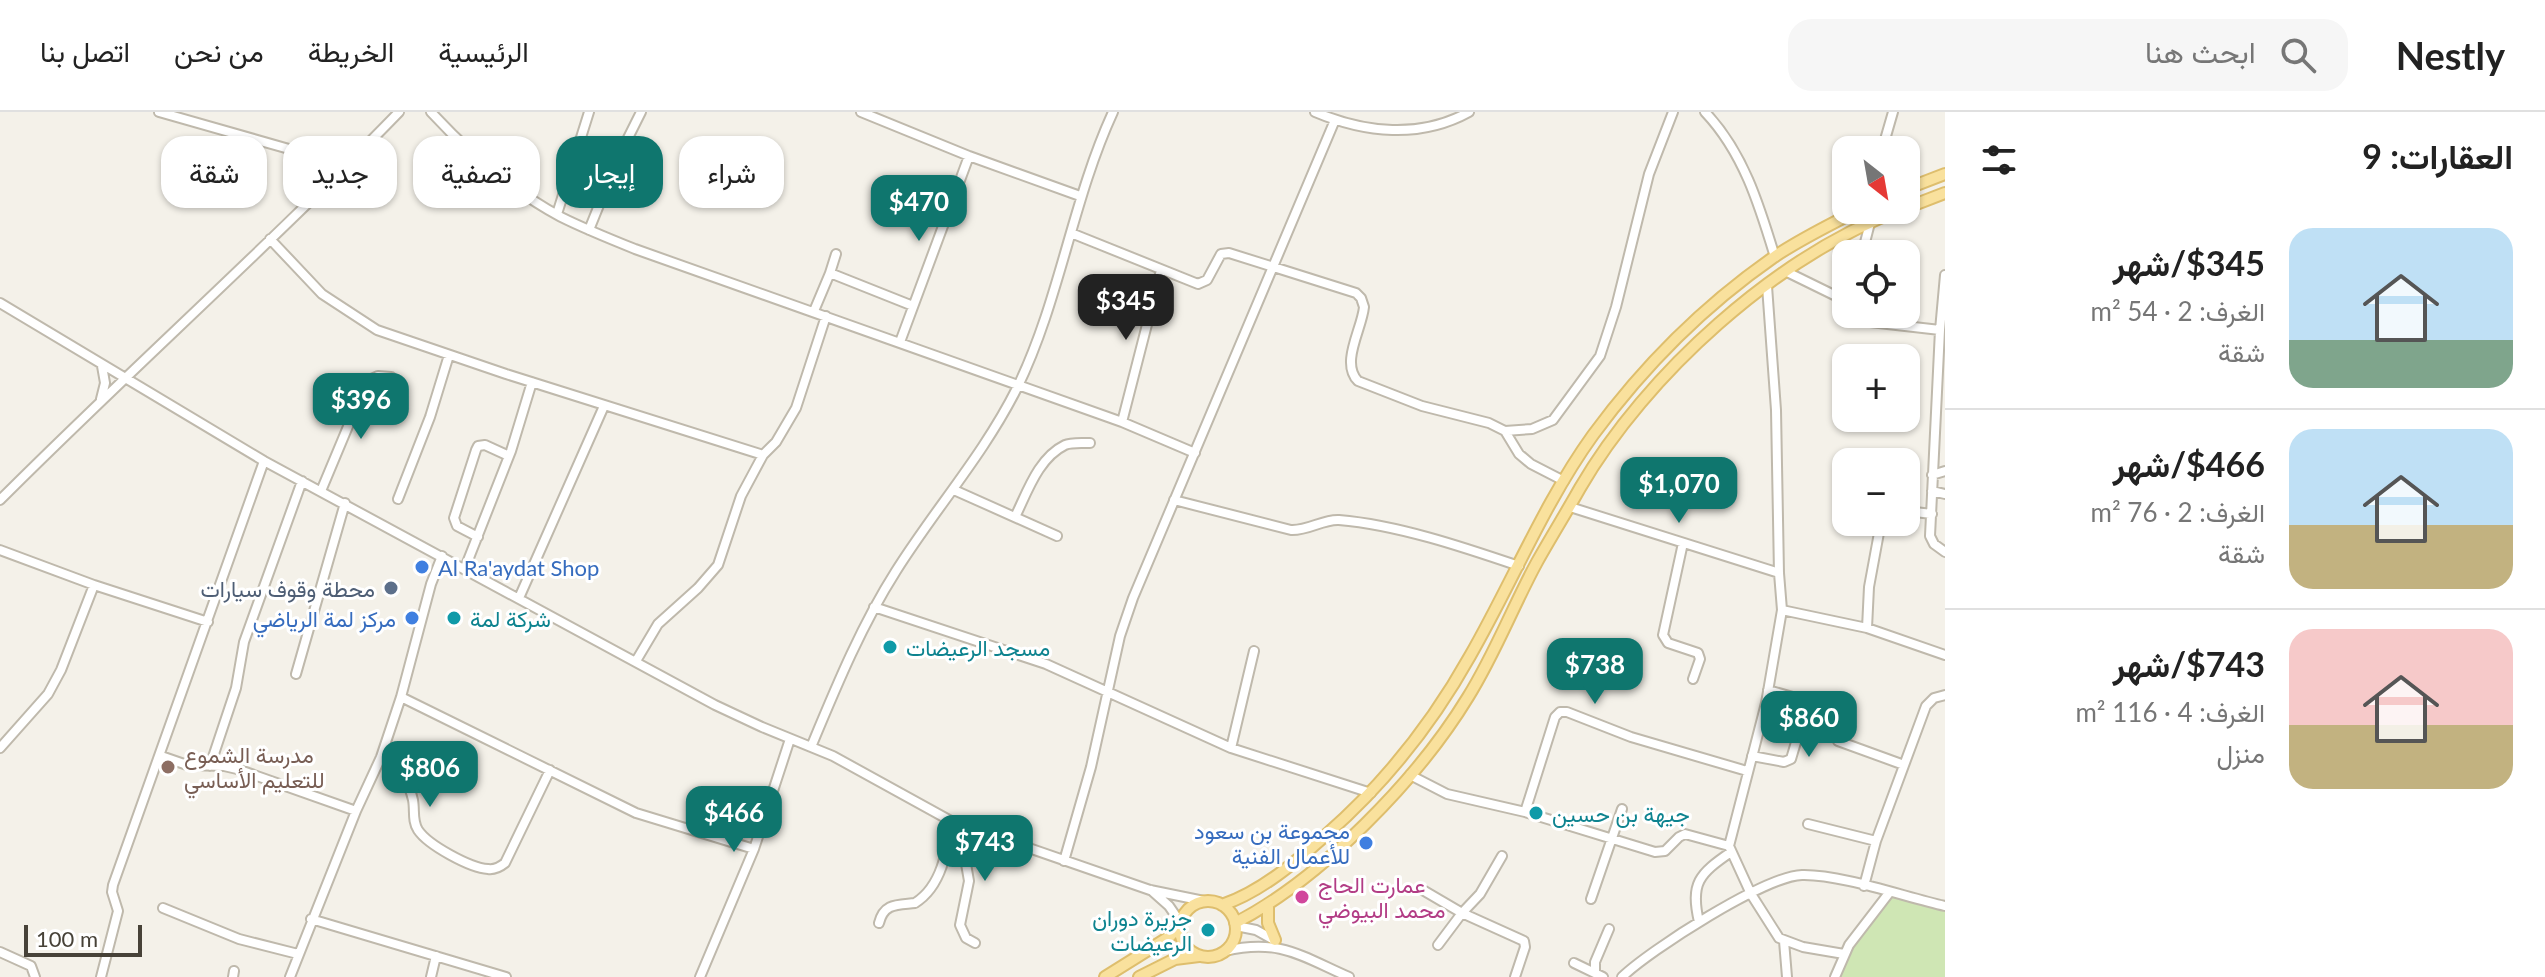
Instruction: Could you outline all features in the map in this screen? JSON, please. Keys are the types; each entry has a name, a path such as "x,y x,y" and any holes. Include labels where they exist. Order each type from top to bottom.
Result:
{"main road":[{"path":"1920,184 1945,174"},
{"path":"1920,203 1945,193"},
{"path":"1222,905 1237,900 1309,851 1371,793 1411,747 1470,658 1564,481 1593,435 1657,358 1694,322 1775,257 1833,224"},
{"path":"1236,925 1268,905 1353,834 1410,775 1447,730 1581,487 1654,388 1691,348 1734,310 1787,272 1868,224"},
{"path":"1105,977 1174,933 1192,906 1204,901 1222,905 1231,912 1236,925 1231,944 1225,951 1213,957 1175,959 1139,977"},
{"path":"1268,905 1268,923 1275,940"},
{"path":"1180,923 1184,944 1199,956"}],"street":[{"path":"159,112 283,147"},
{"path":"375,136 399,112"},
{"path":"431,112 502,177 557,214 589,230 1122,422 1195,453"},
{"path":"557,214 589,112"},
{"path":"589,230 618,158 641,112"},
{"path":"861,112 891,117 969,156 1080,196"},
{"path":"811,747 874,607 897,569 954,490 1018,386 1034,350 1080,196 1113,112"},
{"path":"1315,112 1379,130 1416,130 1440,125 1469,112"},
{"path":"1071,233 1198,284 1207,280 1221,254 1229,253 1356,293 1361,298 1363,315 1351,373 1358,381 1422,406 1489,423 1505,431 1532,429 1553,420 1600,356 1616,307 1649,174 1673,112"},
{"path":"1705,112 1741,161 1775,257"},
{"path":"1886,136 1893,112"},
{"path":"1064,861 1091,767 1106,690 1133,598 1335,120"},
{"path":"900,342 969,156"},
{"path":"0,500 301,208"},
{"path":"270,239 322,294 377,330 763,455"},
{"path":"814,311 836,254"},
{"path":"1122,422 1161,270"},
{"path":"1787,272 1832,294"},
{"path":"830,273 913,306"},
{"path":"1945,275 1930,536 1934,544 1945,552"},
{"path":"1699,922 1694,891 1704,874 1730,849 1768,690 1782,610 1776,410 1767,286"},
{"path":"0,303 264,461 715,705 811,747 951,821 1150,890 1204,901"},
{"path":"636,661 658,624 718,565 741,496 763,455 776,442 796,408 826,316"},
{"path":"1920,328 1940,330"},
{"path":"398,499 430,417 449,355"},
{"path":"101,366 105,377 101,399"},
{"path":"321,491 367,381 378,376 391,377"},
{"path":"465,568 509,456 532,382"},
{"path":"519,598 604,406"},
{"path":"1505,431 1519,454 1564,481"},
{"path":"1015,517 1040,468 1054,453 1066,444 1090,443"},
{"path":"478,537 457,526 454,518 476,450 478,446 485,445 509,456"},
{"path":"101,977 118,911 113,885 264,461"},
{"path":"1932,475 1945,471"},
{"path":"210,766 236,688 244,642 302,481"},
{"path":"954,490 1057,536"},
{"path":"1932,491 1945,494"},
{"path":"1174,500 1291,530 1309,529 1336,520 1398,531 1469,549 1519,566"},
{"path":"296,674 345,503"},
{"path":"1570,507 1779,573"},
{"path":"1920,513 1932,514"},
{"path":"1867,628 1869,587 1878,536"},
{"path":"1683,543 1663,635 1668,643 1698,653 1700,659 1693,679"},
{"path":"0,550 208,622"},
{"path":"290,977 311,919 382,754 401,697 431,584 442,556"},
{"path":"0,748 48,694 61,670 94,585"},
{"path":"874,607 1018,654 1106,690 1231,748 1371,793"},
{"path":"1782,610 1867,628 1945,655"},
{"path":"1231,748 1254,651"},
{"path":"1752,756 1784,762 1791,759 1807,705 1803,700 1768,690"},
{"path":"1864,886 1876,841 1929,702 1945,695"},
{"path":"401,697 636,813 754,849"},
{"path":"1525,812 1555,717 1560,712 1631,737 1747,771"},
{"path":"700,977 754,849 790,739"},
{"path":"1838,741 1904,765"},
{"path":"382,754 396,765 405,780 412,797 415,823 429,843 487,869 505,863 550,770"},
{"path":"161,756 187,765 224,766 356,811"},
{"path":"1410,775 1447,794 1525,812 1661,853 1685,834 1730,849 1751,894 1775,934 1784,941 1844,954"},
{"path":"1591,899 1622,809"},
{"path":"879,923 886,908 893,904 915,903 933,886 945,857 951,821"},
{"path":"1808,824 1876,841"},
{"path":"971,829 965,858 969,881 960,925 966,938 975,943"},
{"path":"1438,945 1480,894 1502,856"},
{"path":"1622,977 1699,922 1777,881 1802,875 1945,905"},
{"path":"1421,889 1462,913 1524,941 1525,947 1515,977"},
{"path":"1150,890 1169,906 1180,923"},
{"path":"1835,977 1844,954 1889,893"},
{"path":"163,908 239,939 298,954"},
{"path":"311,919 506,977"},
{"path":"1236,925 1256,930 1288,950 1349,977"},
{"path":"1599,975 1595,962 1609,929"},
{"path":"1784,941 1787,977"},
{"path":"1225,951 1258,945 1288,950"},
{"path":"0,952 31,966 35,977"},
{"path":"431,977 436,956"},
{"path":"1574,963 1599,975"},
{"path":"1324,977 1329,968"}],"green space":[{"path":"1894,897 1945,907 1945,977 1837,977 1851,948"}],"place":[{"name":"Al Ra'aydat Shop","path":"422,567"},
{"name":"محطة وقوف سيارات","path":"391,588"},
{"name":"مركز لمة الرياضي","path":"412,618"},
{"name":"شركة لمة","path":"454,618"},
{"name":"مسجد الرعيضات","path":"890,647"},
{"name":"مدرسة الشموع للتعليم الأساسي","path":"168,767"},
{"name":"جيهة بن حسين","path":"1536,813"},
{"name":"مجموعة بن سعود للأعمال الفنية","path":"1366,843"},
{"name":"عمارت الحاج محمد البيوضي","path":"1302,897"},
{"name":"جزيرة دوران الرعيضات","path":"1208,930"}]}
